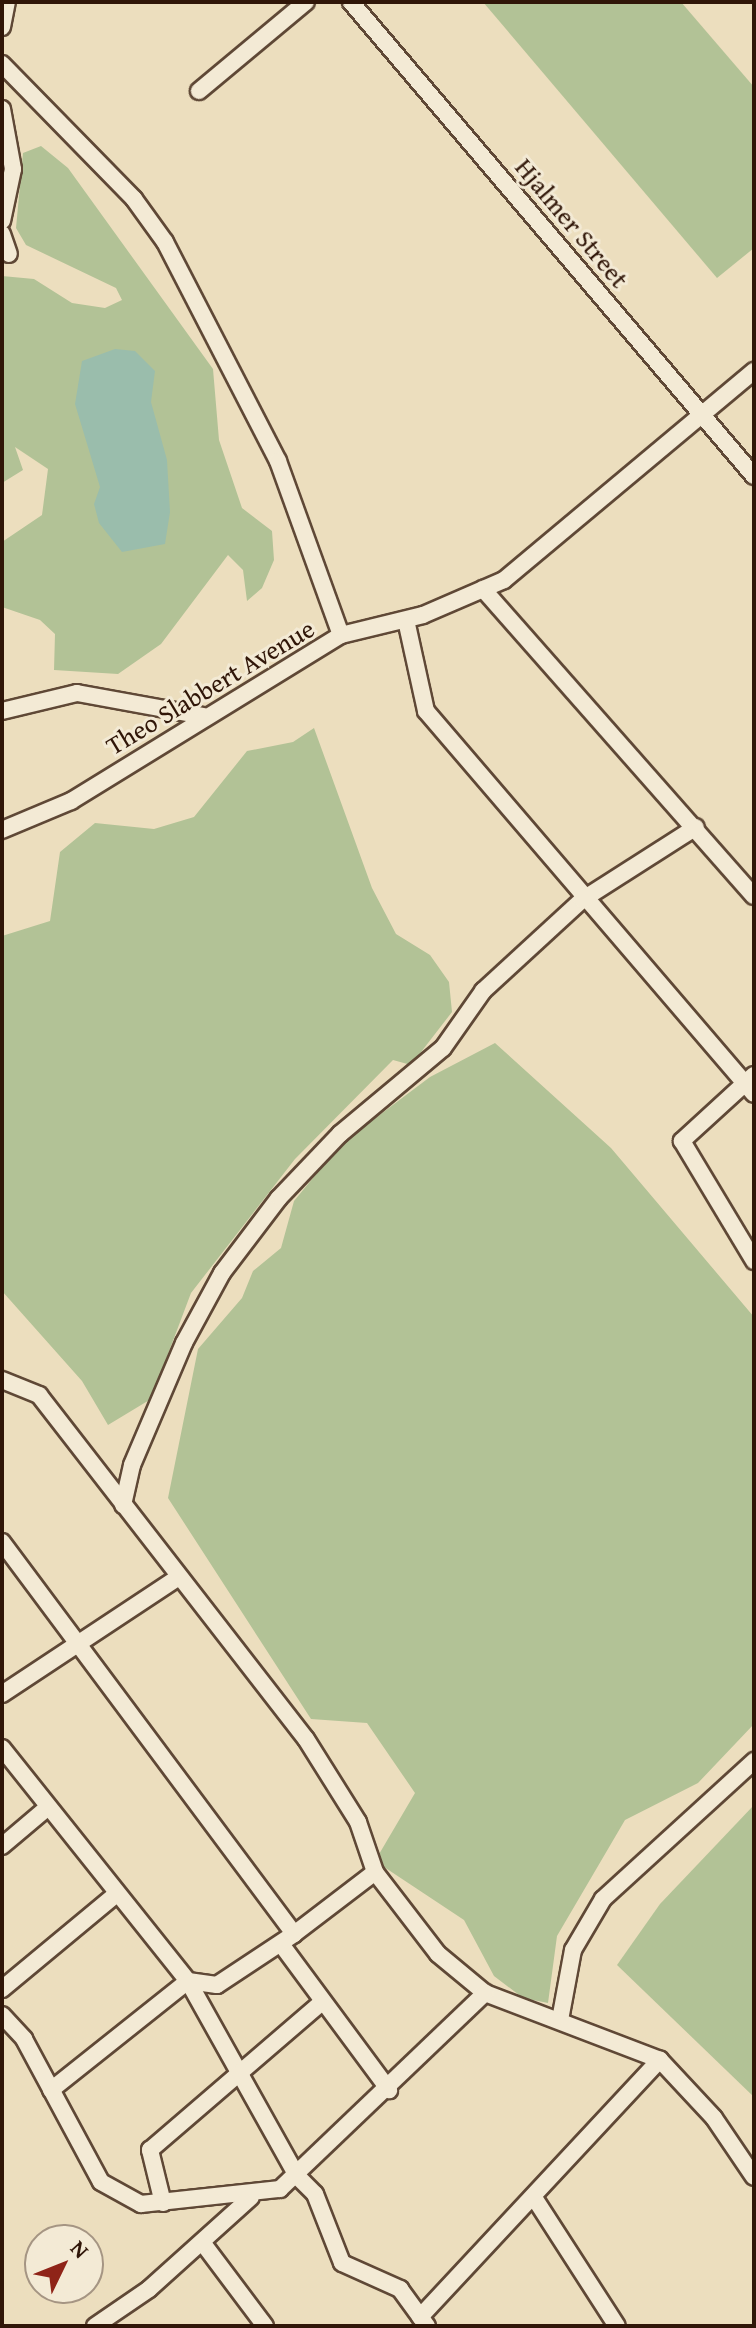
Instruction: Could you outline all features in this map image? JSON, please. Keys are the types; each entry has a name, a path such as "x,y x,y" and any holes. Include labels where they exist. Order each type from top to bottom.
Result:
{"street":[{"path":"2,27 7,2"},
{"path":"199,91 306,2"},
{"name":"Hjalmer Street","path":"351,2 754,476"},
{"path":"2,64 134,199 165,242 278,461 341,635"},
{"path":"2,109 13,169 2,221"},
{"path":"2,234 9,254"},
{"name":"Theo Slabbert Avenue","path":"2,830 71,801 204,716 341,635 406,620 504,580 754,371"},
{"path":"483,589 754,896"},
{"path":"406,620 426,711 582,900 751,1084 682,1141 754,1261"},
{"path":"2,711 77,693 204,716"},
{"path":"123,1505 132,1465 184,1343 222,1273 279,1198 340,1134 443,1048 483,991 582,900 696,827"},
{"path":"2,1380 39,1395 320,1758 358,1822 375,1872 438,1954 485,1993 660,2060 714,2118 754,2177"},
{"path":"2,1542 288,1939 322,2002 389,2090"},
{"path":"2,1694 76,1648 179,1577"},
{"path":"2,1748 114,1896 188,1981 241,2070 297,2176 315,2194 342,2263 400,2289 424,2321 660,2060"},
{"path":"560,2020 573,1950 603,1899 754,1761"},
{"path":"2,1846 47,1808"},
{"path":"51,2090 188,1981 217,1985 288,1939 375,1872"},
{"path":"2,1989 114,1896"},
{"path":"95,2326 202,2242 251,2197 297,2176 389,2090 485,1993"},
{"path":"163,2203 150,2150 322,2002"},
{"path":"2,2015 51,2090 101,2182 141,2204 251,2197"},
{"path":"535,2199 617,2326"},
{"path":"202,2242 265,2326"}],"shaded area":[{"path":"483,2 681,2 754,87 754,248 717,278"},
{"path":"41,146 68,168 213,369 219,440 242,508 272,531 274,560 262,588 247,601 243,570 228,555 161,644 118,674 54,670 55,634 40,620 2,607 2,542 42,515 48,469 15,447 23,470 2,483 2,276 34,279 72,303 105,308 122,300 116,288 26,245 16,228 23,153"},
{"path":"115,349 135,351 155,371 151,402 167,460 170,512 165,544 122,552 99,523 94,504 100,487 75,404 82,361"},
{"path":"314,728 372,888 396,934 430,955 449,982 452,1012 411,1065 393,1060 295,1159 191,1293 151,1399 108,1425 82,1381 2,1291 2,936 50,921 60,852 95,823 154,829 194,817 247,751 293,742"},
{"path":"495,1043 611,1148 754,1317 754,1724 698,1783 625,1820 557,1936 548,2003 523,1998 494,1976 464,1920 375,1861 415,1793 367,1723 311,1719 168,1498 198,1349 242,1298 253,1271 281,1248 294,1201 341,1144 430,1077"},
{"path":"754,1805 754,2097 617,1965 660,1904"}]}
